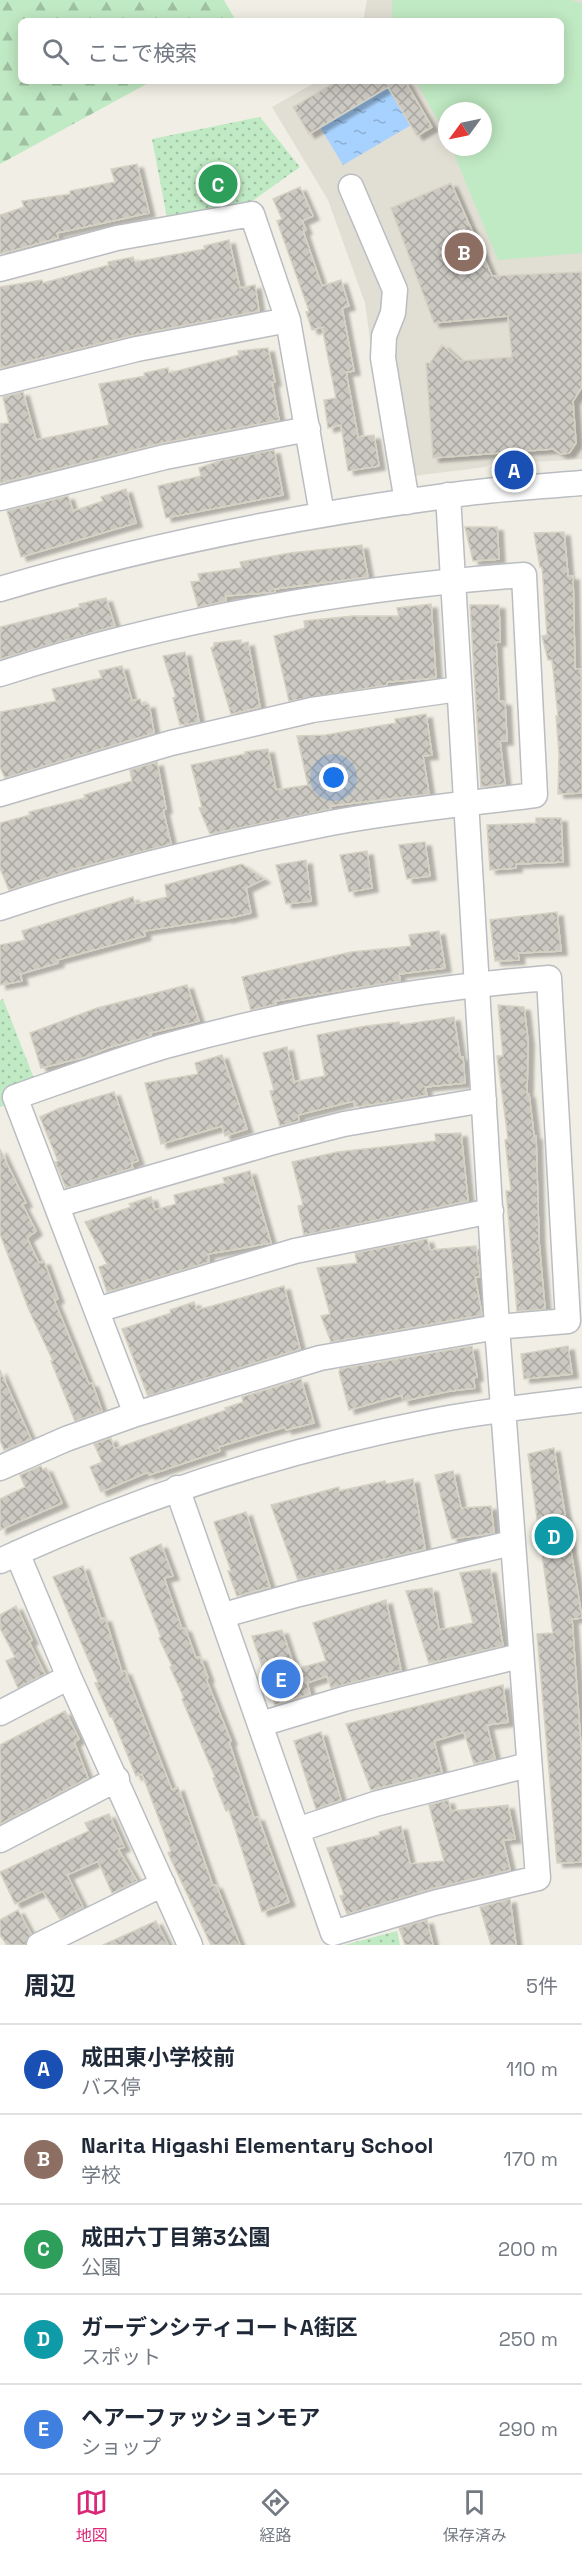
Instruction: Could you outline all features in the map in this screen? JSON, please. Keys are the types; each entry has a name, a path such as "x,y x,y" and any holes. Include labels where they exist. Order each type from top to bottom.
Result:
{"street":[{"path":"351,187 395,290 393,313 384,336 383,358 407,502"},
{"path":"0,269 117,238 252,214 288,320 322,514"},
{"path":"0,383 136,349 288,320"},
{"path":"0,498 165,457 308,429"},
{"path":"0,590 122,556 322,514 448,495 582,483"},
{"path":"177,1488 224,1616 333,1933 434,1903 538,1878 512,1543 458,689 448,495"},
{"path":"0,674 144,635 296,601 452,580 524,575 535,795 333,822 207,850 56,889 0,908"},
{"path":"0,794 171,742 301,712 458,689"},
{"path":"0,1468 66,1439 136,1414 320,1358 498,1327 568,1321 549,978 478,983 240,1027 160,1048 15,1097 136,1414"},
{"path":"57,1205 270,1143 344,1124 484,1100"},
{"path":"97,1310 294,1251 491,1211"},
{"path":"190,1945 117,1779 69,1677 8,1557 177,1488 347,1440 434,1420 582,1400"},
{"path":"224,1616 299,1594 512,1543"},
{"path":"261,1724 344,1699 520,1656"},
{"path":"0,1713 69,1677"},
{"path":"297,1830 375,1804 528,1765"},
{"path":"0,1840 117,1779"},
{"path":"39,1945 163,1884"}],"shaded area":[{"path":"367,0 582,0 582,459 533,462 525,459 492,463 486,467 389,479 365,303 328,200 272,107 313,84 564,84 564,18 364,18"}],"green space":[{"path":"0,0 224,0 234,18 18,18 18,84 147,84 0,164"},
{"path":"392,0 571,0 582,3 582,253 498,260 455,156 492,156 492,102 438,102 438,121 418,84 564,84 564,18 392,18"},
{"path":"260,117 300,167 251,202 167,218 152,139"},
{"path":"3,999 35,1081 3,1093 7,1104 0,1107 0,1000"},
{"path":"397,1931 400,1945 344,1945"}],"water":[{"path":"388,87 411,125 343,165 320,127"}],"building":[{"path":"332,84 407,84 432,127 417,136 388,87 309,134 293,107"},
{"path":"137,164 149,213 57,233 58,238 0,254 0,215 24,207 22,201 70,194 70,191 115,182 111,169"},
{"path":"451,183 492,276 582,272 582,387 573,401 576,443 569,453 561,454 553,449 433,458 426,363 430,363 442,345 460,361 512,357 508,316 434,323 391,208"},
{"path":"300,187 313,216 302,221 306,230 303,231 322,286 341,280 349,306 342,308 354,371 346,372 358,437 374,435 379,466 348,471 341,425 328,428 324,400 336,398 322,327 312,330 306,312 309,311 277,221 282,219 273,199"},
{"path":"229,240 240,288 255,285 259,311 134,335 0,368 0,287 42,280 43,283 109,265 108,262 133,257 135,262 205,249 204,246"},
{"path":"268,348 279,420 162,443 0,483 0,424 9,423 3,397 23,392 36,440 109,425 99,384 145,376 144,373 168,368 169,373 239,355 238,351"},
{"path":"274,450 283,495 166,518 158,486 201,476 199,468 222,460"},
{"path":"126,489 136,523 21,557 7,511 68,496 73,511 103,501 101,497"},
{"path":"465,527 497,527 499,559 473,561"},
{"path":"564,532 568,576 573,576 575,669 581,669 582,793 558,794 559,754 556,716 558,716 552,660 548,660 542,636 547,635 542,567 540,567 534,533"},
{"path":"362,545 368,577 274,589 275,592 225,596 226,601 198,607 191,582 200,581 198,574 242,568 240,562 290,553"},
{"path":"106,598 115,626 0,659 0,627 80,607 79,604"},
{"path":"431,604 436,678 387,682 387,685 289,701 274,636 305,628 304,621 353,616 399,616 397,608"},
{"path":"470,605 499,605 500,642 496,642 499,701 505,702 507,741 500,741 505,784 481,787"},
{"path":"241,640 241,644 248,642 260,707 231,714 211,648 214,647 214,643"},
{"path":"185,652 199,722 180,725 173,698 176,697 163,656"},
{"path":"122,666 132,701 140,699 142,705 149,704 154,733 5,778 0,767 0,712 56,701 52,689 102,678 99,671"},
{"path":"426,714 432,755 423,756 429,794 330,806 331,809 210,834 199,808 202,807 191,765 268,749 276,790 308,785 297,736 325,735 396,723 395,719"},
{"path":"157,762 166,809 163,810 171,844 77,868 9,890 0,868 0,823 30,815 29,812 85,798 84,795 132,781 130,770"},
{"path":"536,818 561,818 563,862 516,864 516,868 490,870 487,825 536,823"},
{"path":"425,842 430,876 407,879 399,845"},
{"path":"367,851 372,888 349,892 340,855"},
{"path":"306,860 311,901 286,904 276,865"},
{"path":"242,864 264,879 246,888 251,913 144,931 145,936 57,960 58,963 20,974 22,981 0,985 0,945 25,940 22,931 133,897 135,904 167,897 165,885"},
{"path":"557,912 561,951 518,953 519,960 495,961 490,920"},
{"path":"439,931 445,968 399,974 400,981 275,1001 276,1004 251,1010 242,977 351,952 411,946 409,935"},
{"path":"187,985 199,1021 150,1033 151,1036 41,1068 30,1033 97,1008"},
{"path":"498,1005 524,1007 528,1041 527,1094 529,1094 534,1136 536,1136 539,1241 545,1309 517,1311 506,1191 511,1191 505,1140 508,1139 497,1056 503,1056"},
{"path":"454,1017 460,1057 463,1057 465,1083 425,1087 427,1095 389,1102 355,1107 354,1101 298,1115 299,1121 280,1126 270,1091 274,1090 263,1053 287,1047 294,1082 325,1076 317,1035 366,1026 399,1022 400,1025"},
{"path":"222,1055 247,1129 225,1136 222,1126 161,1144 145,1083 198,1074 195,1063"},
{"path":"114,1092 138,1161 131,1163 133,1168 66,1188 40,1117 60,1108"},
{"path":"461,1133 468,1201 304,1235 298,1206 303,1205 292,1162 337,1152 436,1141 435,1134"},
{"path":"0,1149 26,1203 22,1204 36,1231 27,1238 39,1263 44,1261 58,1299 54,1300 89,1384 92,1383 102,1411 75,1421 51,1361 53,1361 29,1310 0,1234"},
{"path":"250,1171 271,1243 208,1254 209,1262 107,1292 99,1267 107,1264 85,1222 131,1207 129,1204 151,1197 155,1210 176,1204 174,1195 225,1183 223,1178"},
{"path":"427,1239 430,1250 476,1246 480,1277 475,1277 482,1315 331,1342 321,1316 330,1314 317,1268 357,1263 355,1253"},
{"path":"284,1286 300,1349 148,1396 122,1329 171,1313 170,1310 194,1302 197,1310"},
{"path":"472,1346 477,1377 473,1378 475,1388 403,1401 402,1395 349,1410 340,1369"},
{"path":"568,1346 572,1374 524,1379 521,1354"},
{"path":"0,1370 31,1439 4,1450 0,1440"},
{"path":"301,1379 314,1423 286,1430 285,1427 218,1447 220,1451 149,1475 148,1472 101,1492 90,1467 102,1462 94,1444 111,1438 114,1448 117,1448 226,1410 225,1408 243,1402 242,1397"},
{"path":"554,1448 582,1618 572,1619 582,1761 582,1862 557,1863 537,1634 553,1633 528,1454"},
{"path":"41,1466 43,1470 46,1468 62,1503 0,1530 0,1499 25,1487 20,1475"},
{"path":"453,1471 461,1508 491,1506 494,1533 452,1539 435,1475"},
{"path":"413,1479 425,1549 298,1580 271,1505 339,1487 339,1491 385,1481 386,1484"},
{"path":"246,1512 270,1587 237,1596 214,1522"},
{"path":"161,1544 173,1576 164,1578 182,1629 185,1628 196,1658 200,1657 208,1678 206,1679 231,1741 229,1742 254,1818 258,1817 289,1902 262,1912 229,1810 226,1811 213,1778 215,1777 182,1699 184,1698 170,1667 172,1666 159,1638 161,1637 130,1558"},
{"path":"83,1566 101,1619 105,1618 122,1672 125,1671 172,1790 178,1787 213,1886 216,1885 240,1945 211,1945 168,1853 171,1851 142,1774 136,1776 112,1717 95,1683 98,1682 53,1577"},
{"path":"490,1569 503,1646 429,1663 406,1591 432,1588 439,1630 473,1623 460,1573"},
{"path":"386,1600 401,1670 331,1688 327,1676 307,1683 310,1694 275,1705 252,1636 282,1630 295,1669 326,1661 313,1623"},
{"path":"16,1606 32,1640 29,1642 45,1674 18,1688 6,1661 15,1657 0,1628 0,1615"},
{"path":"503,1685 508,1722 487,1725 495,1759 474,1764 464,1732 434,1741 442,1772 371,1790 346,1724"},
{"path":"65,1711 79,1739 74,1742 88,1778 0,1824 0,1745"},
{"path":"321,1732 341,1800 316,1809 294,1741"},
{"path":"448,1800 451,1811 508,1805 515,1839 503,1840 510,1870 431,1889 347,1914 340,1896 344,1895 327,1848 380,1835 379,1832 401,1826 410,1864 444,1861 429,1805"},
{"path":"109,1814 124,1847 118,1849 137,1881 112,1893 98,1861 67,1875 83,1907 60,1919 43,1891 15,1904 0,1872 89,1831 85,1823"},
{"path":"510,1899 516,1945 491,1945 480,1907"},
{"path":"18,1910 31,1934 25,1945 7,1945 0,1935 0,1920"},
{"path":"427,1920 433,1945 405,1945 399,1928"},
{"path":"156,1921 168,1945 103,1945"}],"place":[{"name":"成田六丁目第3公園","path":"218,184"},
{"name":"Narita Higashi Elementary School","path":"464,252"},
{"name":"成田東小学校前","path":"514,470"},
{"name":"ガーデンシティコートA街区","path":"554,1536"},
{"name":"ヘアーファッションモア","path":"281,1679"}]}
